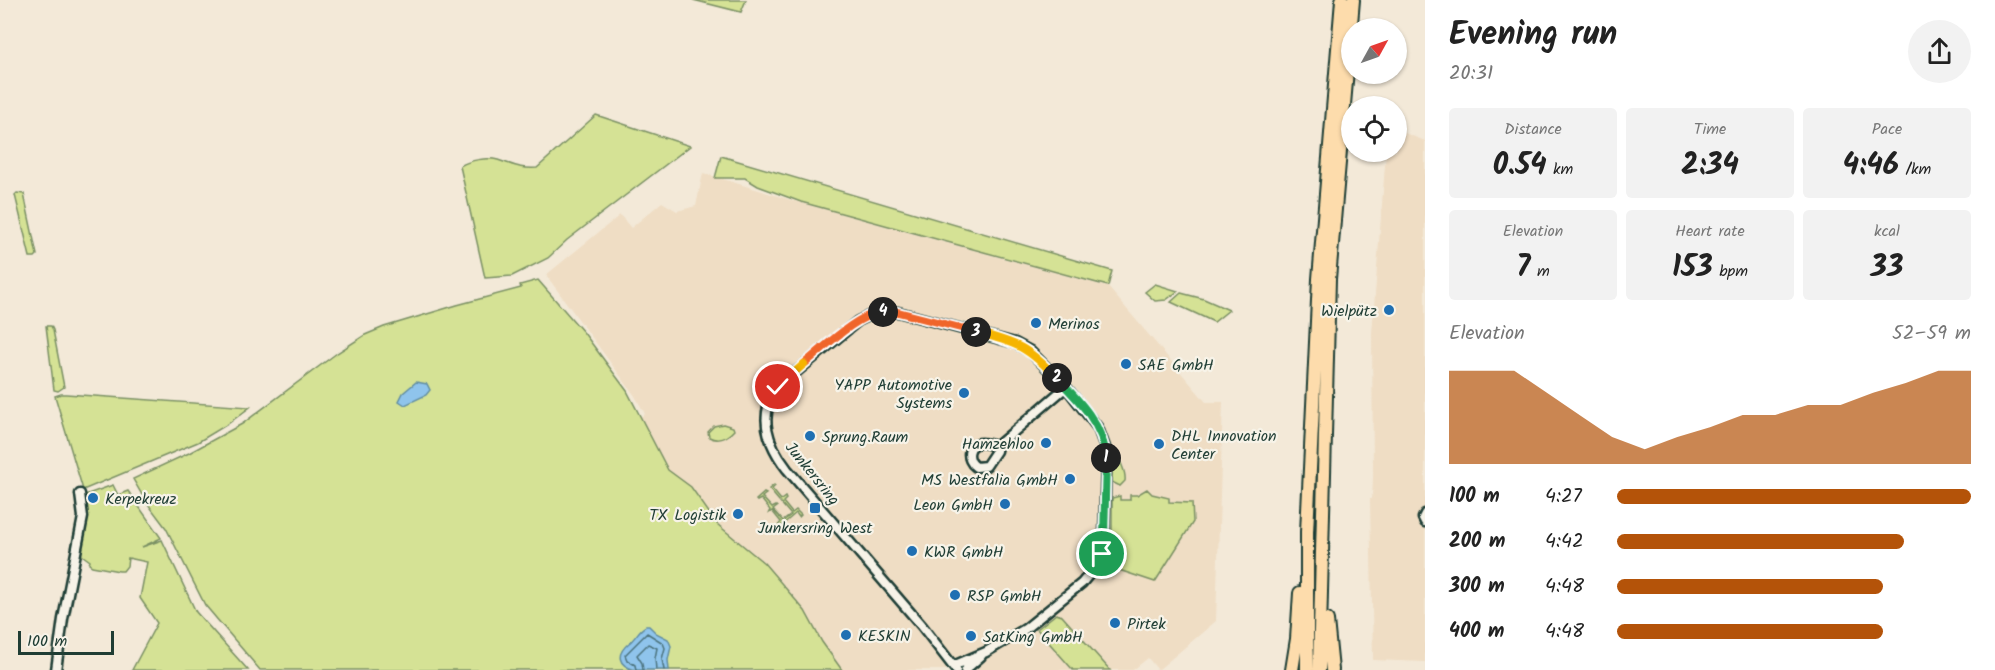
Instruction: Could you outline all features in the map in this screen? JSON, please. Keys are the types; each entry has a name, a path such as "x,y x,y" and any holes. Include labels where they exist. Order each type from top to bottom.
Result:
{"highway":[{"path":"1307,670 1307,532 1319,279 1342,0"},
{"path":"1319,670 1329,279 1353,0"},
{"path":"1292,670 1297,639 1300,578 1307,532"},
{"path":"1321,550 1332,670"}],"street":[{"name":"Junkersring","path":"877,312 898,312 1015,343 1030,351 1066,387 1094,421 1105,447 1104,539 1100,561 1089,576 1070,594 1025,629 986,652 954,668 922,626 779,458 765,427 771,398 783,382 851,326 877,312"},
{"path":"997,446 1066,387"},
{"path":"56,670 82,517 80,494"},
{"path":"1425,514 1423,518 1425,522"},
{"name":"Junkersring","path":"965,670 986,652"}],"shaded area":[{"path":"1407,134 1425,141 1425,662 1373,660 1370,499 1372,499 1373,478 1372,333 1385,162 1407,162"},
{"path":"703,173 791,200 1108,287 1206,402 1223,402 1216,621 1158,670 1148,658 1133,670 842,670 822,642 805,611 764,563 717,524 691,487 668,470 640,417 645,414 635,396 546,275 620,215 631,228 662,202 677,211 696,206"}],"green space":[{"path":"693,0 746,0 741,12"},
{"path":"596,115 690,146 567,240 548,258 512,276 485,278 460,166 489,159 521,167 537,168"},
{"path":"721,156 1112,271 1108,286 801,202 758,186 745,178 715,178"},
{"path":"24,194 37,255 35,257 30,257 15,195"},
{"path":"538,280 584,333 627,391 668,470 691,487 717,524 764,563 805,611 822,642 842,670 260,670 205,605 166,528 133,479 189,453 242,424 337,353 365,335 457,305 521,288 520,285"},
{"path":"1155,284 1178,291 1166,300 1155,301 1145,292"},
{"path":"1181,293 1204,299 1229,310 1214,322 1171,302"},
{"path":"46,326 51,326 53,330 64,387 58,391 54,390"},
{"path":"61,394 250,407 228,424 198,442 83,490 55,396"},
{"path":"723,424 733,427 734,430 723,438 709,437 708,432 714,426"},
{"path":"1113,453 1125,474 1125,481 1120,486 1112,482"},
{"path":"113,485 118,495 128,491 161,538 142,547 162,540 196,612 248,670 132,670 157,623 140,598 147,562 128,558 127,566 123,571 119,571 92,566 89,564 90,561 79,553 86,514 85,495"},
{"path":"774,485 772,489 781,500 785,497 783,502 792,513 796,510 801,515 799,517 796,513 781,526 783,531 778,526 781,522 772,511 768,514 770,510 761,499 756,500 764,493 766,494 762,497 772,508 777,507 773,510 783,521 791,515 769,489"},
{"path":"1147,489 1152,494 1169,498 1169,502 1192,503 1193,522 1155,582 1116,569 1107,562 1112,545 1112,498 1120,496 1120,500 1130,500 1130,495 1137,495"},
{"path":"1056,614 1062,616 1110,670 1073,670 1037,629"}],"water":[{"path":"416,382 427,384 430,390 426,395 405,405 399,401 403,393"},
{"path":"646,626 668,639 671,646 668,660 669,670 635,670 629,668 620,659 625,647"}],"place":[{"name":"Wielpütz","path":"1389,310"},
{"name":"Merinos","path":"1036,323"},
{"name":"SAE GmbH","path":"1126,364"},
{"name":"YAPP Automotive Systems","path":"964,393"},
{"name":"Sprung.Raum","path":"810,436"},
{"name":"Hamzehloo","path":"1046,443"},
{"name":"DHL Innovation Center","path":"1159,444"},
{"name":"MS Westfalia GmbH","path":"1070,479"},
{"name":"Kerpekreuz","path":"93,498"},
{"name":"Leon GmbH","path":"1005,504"},
{"name":"Junkersring West","path":"815,508"},
{"name":"TX Logistik","path":"738,514"},
{"name":"KWR GmbH","path":"912,551"},
{"name":"RSP GmbH","path":"955,595"},
{"name":"Pirtek","path":"1115,623"},
{"name":"KESKIN","path":"846,635"},
{"name":"SatKing GmbH","path":"971,636"}],"route":[{"path":"778,387 851,326 877,312 898,312 1015,343 1030,351 1066,387 1094,421 1103,440 1106,457 1102,554"}]}
